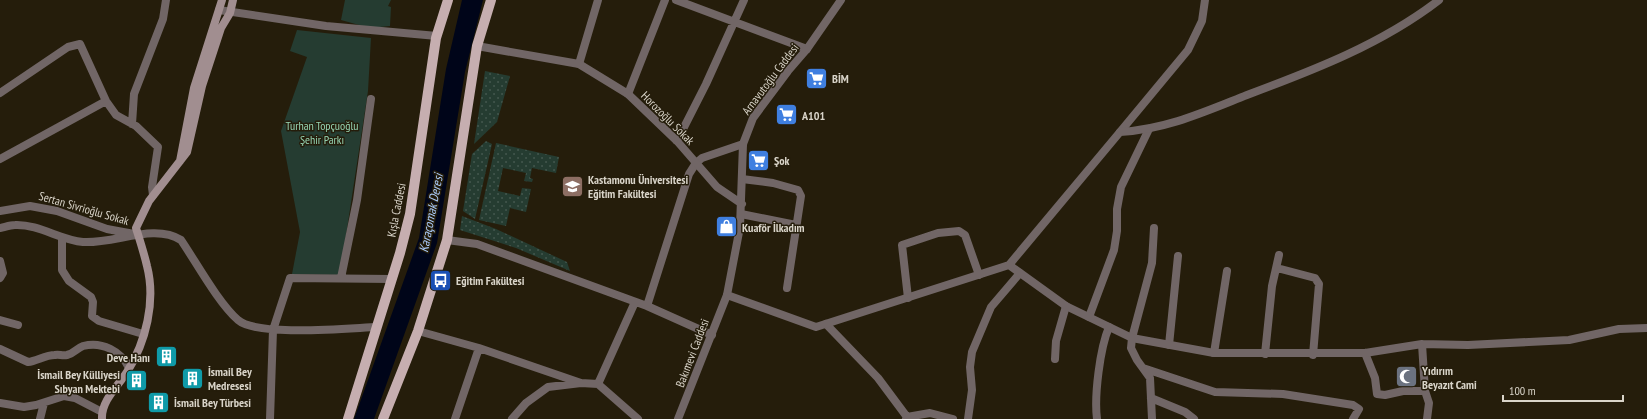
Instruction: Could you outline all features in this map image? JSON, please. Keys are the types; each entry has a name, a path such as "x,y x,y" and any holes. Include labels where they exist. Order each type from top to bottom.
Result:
{"main road":[{"path":"180,163 194,88 222,0"},
{"path":"102,415 111,393 139,351 150,306 148,268 136,228 148,201 180,163 187,152 198,97 221,28 230,13 233,0"},
{"name":"Kışla Caddesi","path":"348,419 392,279 410,214 437,36 448,0"},
{"path":"383,419 418,330 447,240 478,46 491,0"}],"street":[{"path":"132,124 134,94 162,19 166,0"},
{"path":"579,64 598,0"},
{"path":"628,94 665,0"},
{"path":"676,0 807,49"},
{"path":"677,141 706,84 744,0"},
{"name":"Arnavutoğlu Caddesi","path":"742,204 744,144 753,118 788,71 807,49 841,0"},
{"path":"742,204 727,295 816,327 1009,265 1188,50 1202,21 1205,0"},
{"path":"1120,132 1149,129 1172,124 1304,74 1389,35 1439,0"},
{"path":"220,10 230,13 326,26 437,36"},
{"path":"0,93 68,47 80,44 106,101 116,114 132,124 158,146 152,187 153,195"},
{"name":"Horozoğlu Sokak","path":"478,46 579,64 628,94 677,141 717,187 742,204"},
{"path":"341,278 357,200 370,99"},
{"path":"0,159 106,101"},
{"path":"1089,317 1114,250 1117,231 1117,209 1121,186 1149,129"},
{"path":"647,306 689,174 696,163 702,158 744,144"},
{"path":"742,179 773,183 798,190 801,196 787,288"},
{"name":"Sertan Sivrioğlu Sokak","path":"0,211 30,206 57,211 107,229 138,236"},
{"path":"741,214 796,225"},
{"path":"0,228 14,225 40,229 62,237 83,242 118,240 160,232 173,235 181,240 219,297 243,324 273,330 377,327"},
{"path":"1152,419 1150,378 1131,348 1132,338 1152,263 1154,228"},
{"path":"908,298 902,246 938,233 959,231 965,235 979,275"},
{"path":"62,237 62,270 69,281 91,297 93,302 92,316 99,321 143,334"},
{"path":"447,240 477,244 647,306 712,335"},
{"path":"1265,354 1272,286 1279,255"},
{"path":"1169,345 1178,256"},
{"path":"0,261 2,273 0,278"},
{"path":"1009,265 1066,306 1132,338 1214,353 1313,355 1365,353 1422,344 1468,345 1569,340 1619,329 1647,328"},
{"path":"1277,268 1315,278 1319,284 1313,355"},
{"path":"1214,353 1227,271"},
{"path":"968,419 972,390 970,367 972,352 991,307 1020,273"},
{"path":"270,419 273,330 290,278 392,279"},
{"name":"Bakımevi Caddesi","path":"678,419 727,295"},
{"path":"598,384 635,302"},
{"path":"1055,359 1056,341 1066,306"},
{"path":"0,320 18,325"},
{"path":"826,324 878,378 906,418 930,413 953,419"},
{"path":"1097,419 1096,407 1104,340 1109,327"},
{"path":"418,330 479,348 581,383"},
{"path":"1422,344 1425,391 1429,403 1427,419"},
{"path":"0,349 28,362 38,360 46,356 75,353 81,347 86,346 104,347 117,351 125,358 129,368"},
{"path":"454,419 479,348"},
{"path":"1365,353 1375,378 1377,394 1385,395 1403,391 1425,391"},
{"path":"1143,368 1215,392 1283,394 1353,405 1359,409 1353,419"},
{"path":"512,419 526,403 548,387 581,383 598,384 638,419"},
{"path":"0,403 24,406 64,396 75,398 102,415"},
{"path":"1151,398 1185,412 1194,419"},
{"path":"40,419 44,402"}],"green space":[{"path":"345,0 391,0 388,6 391,7 390,26 370,28 341,20"},
{"name":"Turhan Topçuoğlu Şehir Parkı","path":"297,30 371,38 368,91 340,275 292,274 300,232 281,131 307,57 290,51"},
{"path":"485,71 510,76 497,122 474,144"},
{"path":"486,141 492,144 475,219 463,211 472,154"},
{"path":"496,143 559,157 556,173 532,168 530,178 533,179 532,182 524,181 526,173 503,168 498,191 520,196 522,188 531,189 526,212 510,208 506,226 479,220"},
{"path":"462,216 496,229 567,262 570,271 516,248 460,230"}],"water":[{"name":"Karaçomak Deresi","path":"462,0 483,0 465,72 437,243 374,419 354,419 419,238 446,69"}],"place":[{"name":"BİM","path":"816,78"},
{"name":"A101","path":"787,115"},
{"name":"Şok","path":"758,160"},
{"name":"Kastamonu Üniversitesi Eğitim Fakültesi","path":"572,186"},
{"name":"Kuaför İlkadım","path":"727,227"},
{"name":"Eğitim Fakültesi","path":"440,280"},
{"name":"Deve Hanı","path":"166,357"},
{"name":"Yıdırım Beyazıt Cami","path":"1406,377"},
{"name":"İsmail Bey Medresesi","path":"193,378"},
{"name":"İsmail Bey Külliyesi Sıbyan Mektebi","path":"136,381"},
{"name":"İsmail Bey Türbesi","path":"159,402"}]}
